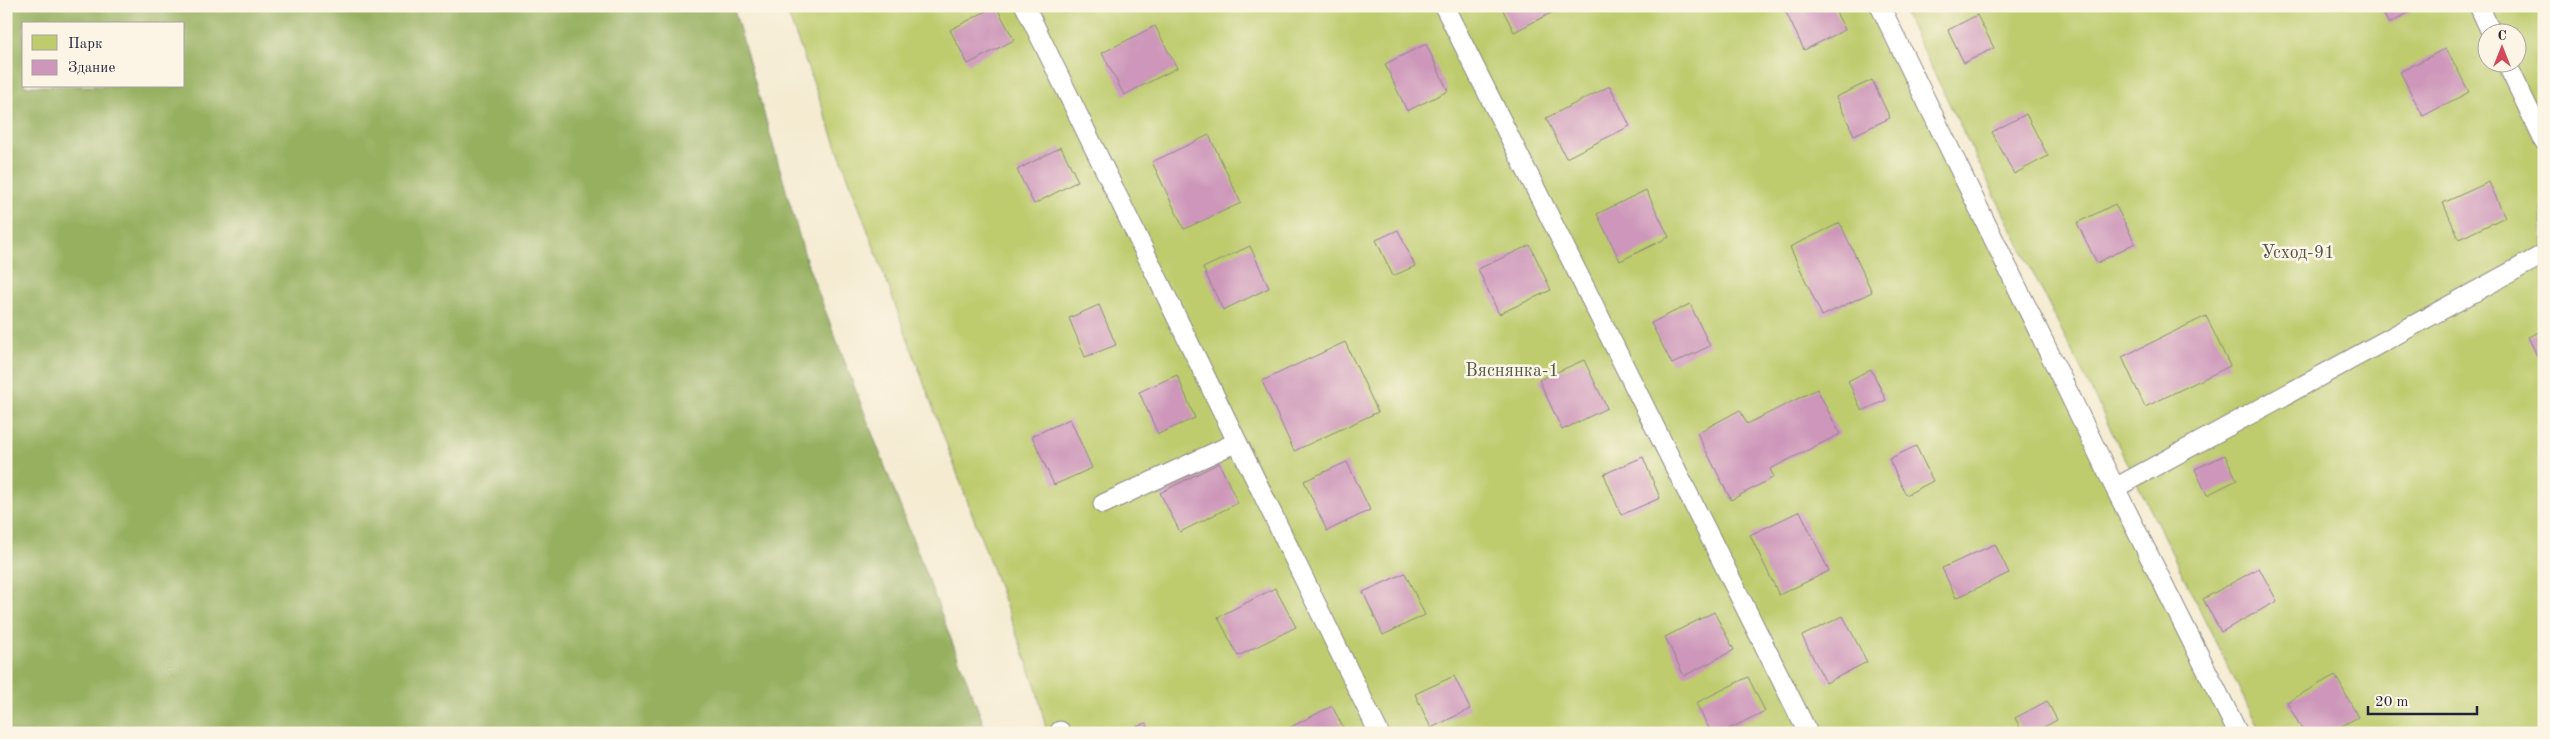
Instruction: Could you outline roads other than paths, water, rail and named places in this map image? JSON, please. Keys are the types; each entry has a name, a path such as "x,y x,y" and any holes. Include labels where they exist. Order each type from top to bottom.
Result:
{"lane":[{"path":"1025,6 1379,733"},
{"path":"1444,6 1808,733"},
{"path":"1880,6 2115,488 2238,733"},
{"path":"2478,6 2486,22"},
{"path":"2511,72 2544,141"},
{"path":"2115,488 2544,254"},
{"path":"1103,504 1238,442"}],"park label":[{"name":"Усход-91","path":"2298,252"},
{"name":"Вяснянка-1","path":"1512,370"}]}
